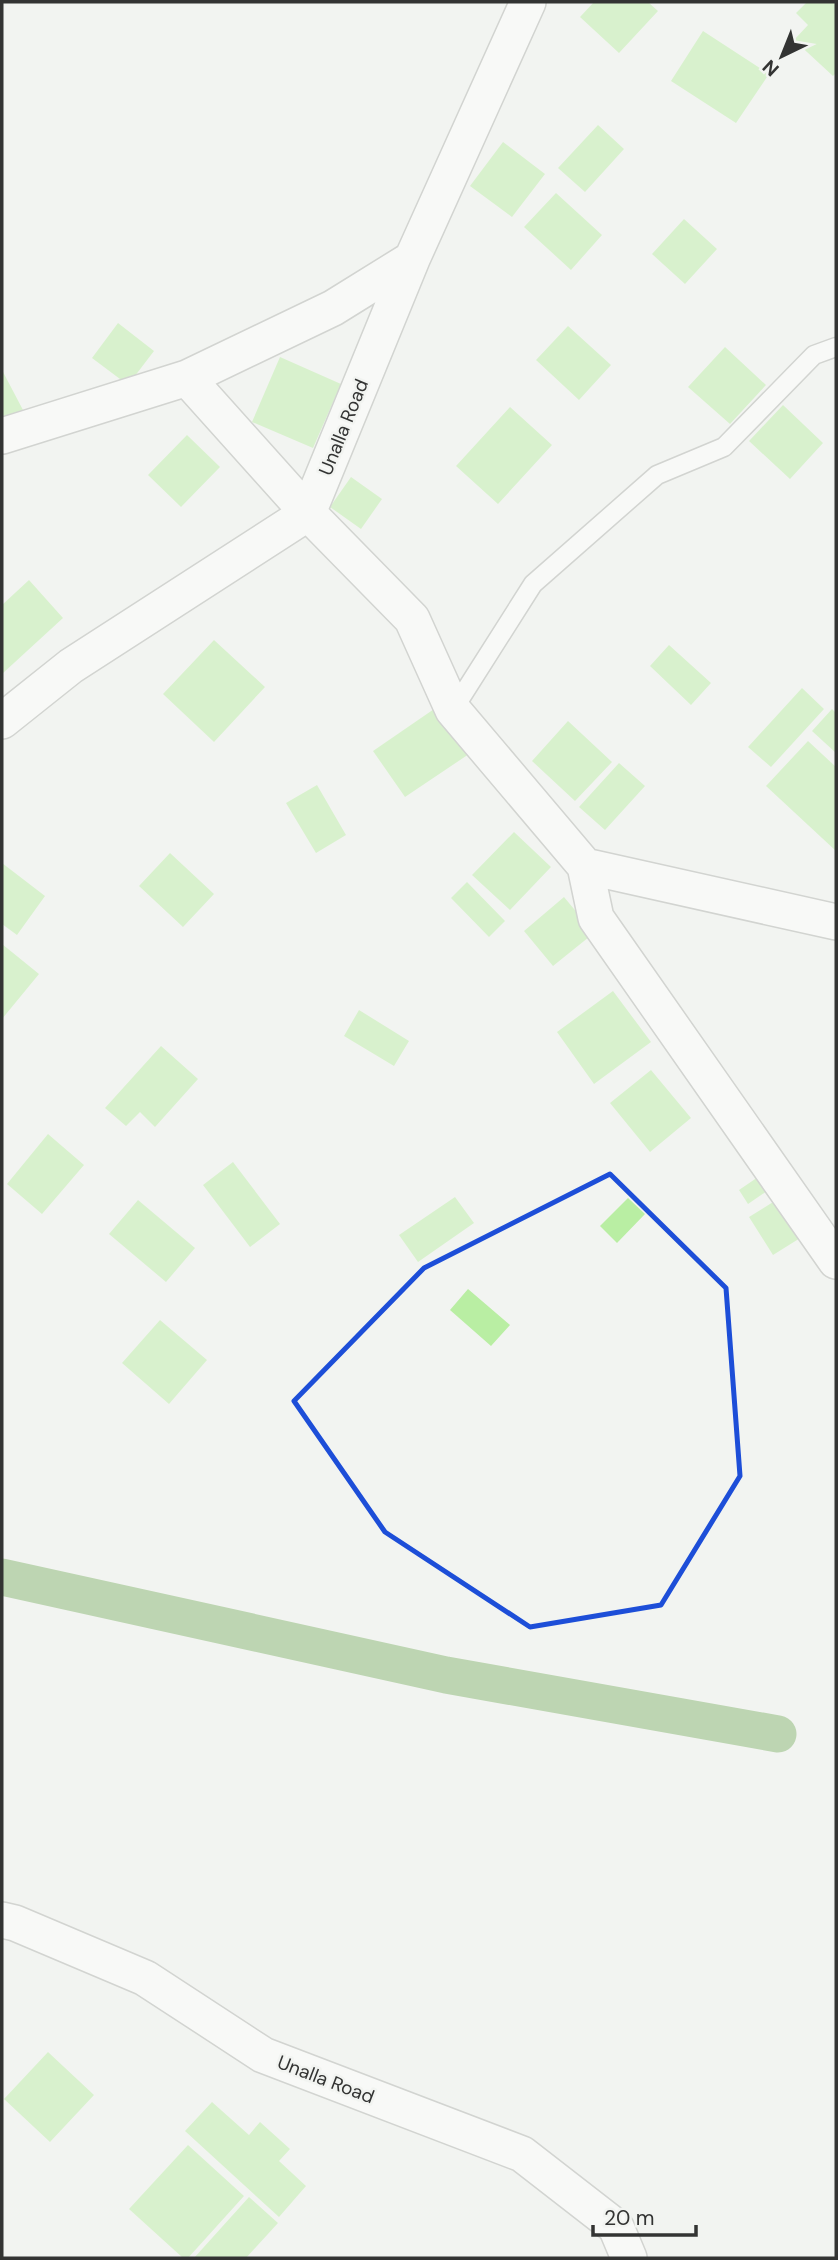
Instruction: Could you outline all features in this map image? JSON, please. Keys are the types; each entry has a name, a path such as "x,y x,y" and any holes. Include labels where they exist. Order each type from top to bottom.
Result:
{"street":[{"name":"Unalla Road","path":"308,513 412,259 528,2"},
{"path":"2,436 187,378 333,308 412,259"},
{"path":"187,378 308,513 412,619 453,710 585,866 596,918 836,1261"},
{"path":"2,721 71,666 308,513"},
{"path":"585,866 836,922"},
{"name":"Unalla Road","path":"2,1920 145,1978 263,2055 522,2154 616,2227 629,2258"}],"lane":[{"path":"453,710 533,584 657,475 724,447 814,355 836,347"}],"highlighted area":[{"path":"610,1174 726,1288 740,1476 661,1605 530,1627 385,1532 294,1401 424,1268"}],"building":[{"path":"594,2 648,2 658,11 619,53 580,17"},
{"path":"807,2 836,2 836,73 833,76 794,40 808,25 796,13"},
{"path":"703,31 769,74 736,123 671,81"},
{"path":"598,125 624,149 585,192 558,168"},
{"path":"503,142 545,174 512,217 470,186"},
{"path":"556,193 602,235 571,270 524,227"},
{"path":"684,219 717,249 685,284 652,254"},
{"path":"118,323 154,351 128,385 92,358"},
{"path":"568,326 611,365 579,400 536,360"},
{"path":"725,347 766,385 730,424 688,387"},
{"path":"280,357 341,384 313,448 252,422"},
{"path":"2,370 23,410 2,421"},
{"path":"783,405 823,443 790,479 749,441"},
{"path":"510,407 552,445 498,504 456,466"},
{"path":"187,435 220,467 181,507 148,475"},
{"path":"351,477 382,499 361,529 330,507"},
{"path":"29,580 63,618 2,674 2,605"},
{"path":"214,640 265,687 214,742 163,694"},
{"path":"669,645 711,683 691,705 650,666"},
{"path":"802,688 824,709 771,767 748,747"},
{"path":"437,707 469,754 405,797 373,751"},
{"path":"832,709 836,713 836,753 812,731"},
{"path":"568,721 612,762 575,801 532,761"},
{"path":"808,741 836,767 836,851 766,786"},
{"path":"619,763 645,786 605,830 579,807"},
{"path":"317,785 346,835 316,853 286,803"},
{"path":"514,832 551,867 510,910 472,875"},
{"path":"170,853 214,894 183,927 139,886"},
{"path":"2,863 45,896 17,935 2,924"},
{"path":"467,882 505,921 489,937 451,898"},
{"path":"564,897 594,933 553,966 524,931"},
{"path":"2,944 39,974 2,1019"},
{"path":"613,991 651,1042 594,1084 557,1032"},
{"path":"359,1010 409,1041 394,1066 344,1036"},
{"path":"161,1046 198,1079 155,1127 140,1112 126,1126 105,1108"},
{"path":"651,1070 691,1118 650,1152 610,1103"},
{"path":"48,1134 84,1165 42,1214 7,1184"},
{"path":"233,1162 280,1224 250,1247 203,1185"},
{"path":"761,1175 770,1189 748,1204 739,1190"},
{"path":"455,1197 474,1223 418,1262 399,1235"},
{"path":"781,1197 805,1235 773,1255 749,1217"},
{"path":"628,1198 645,1214 617,1243 600,1226"},
{"path":"138,1200 195,1248 166,1282 109,1234"},
{"path":"468,1289 510,1325 491,1346 450,1310"},
{"path":"160,1320 207,1360 169,1404 122,1363"},
{"path":"48,2052 94,2095 50,2142 4,2099"},
{"path":"212,2102 249,2135 260,2122 290,2149 279,2161 306,2186 279,2217 185,2131"},
{"path":"188,2145 244,2196 188,2258 183,2258 129,2209"},
{"path":"249,2197 278,2223 246,2258 194,2258"}],"waterway":[{"path":"2,1577 446,1675 778,1734"}]}
